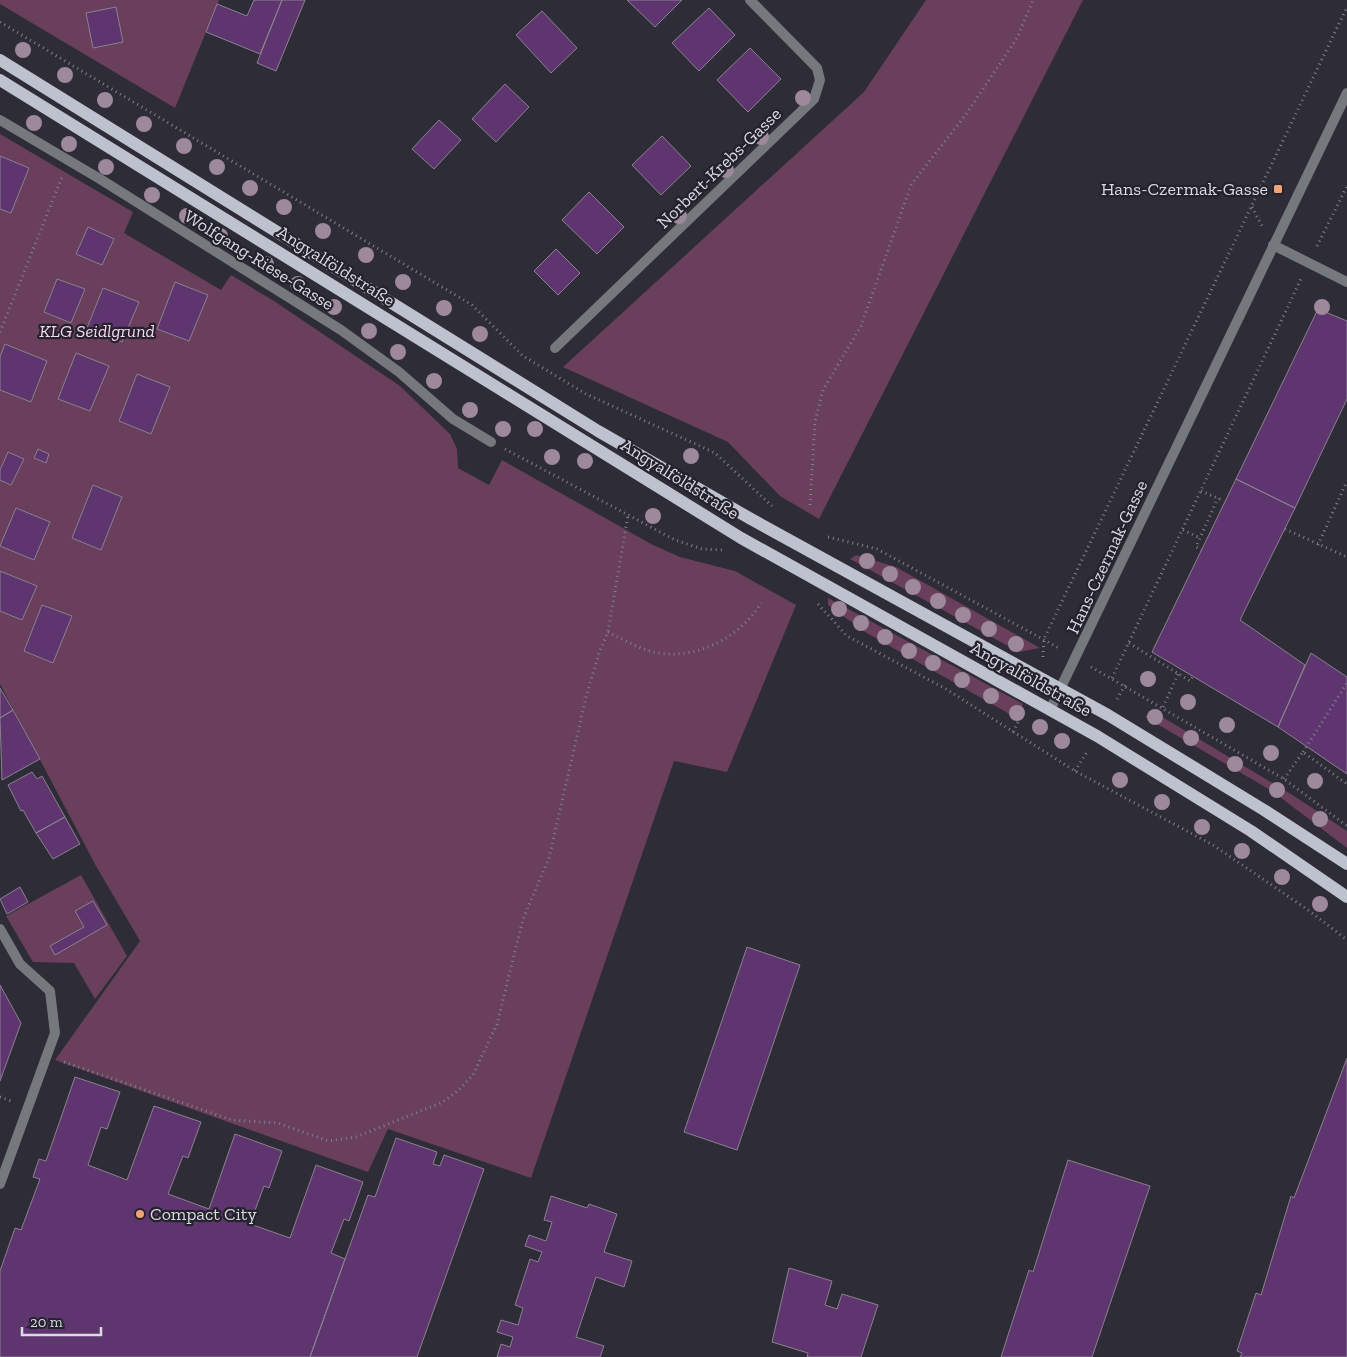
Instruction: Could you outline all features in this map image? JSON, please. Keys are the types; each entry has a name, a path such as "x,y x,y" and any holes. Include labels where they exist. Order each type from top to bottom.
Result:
{"main road":[{"name":"Angyalföldstraße","path":"0,60 598,431 751,519 1108,715 1264,810 1347,864"},
{"name":"Angyalföldstraße","path":"0,80 741,538 1097,736 1252,831 1347,897"}],"street":[{"name":"Norbert-Krebs-Gasse","path":"555,348 814,99 820,80 816,68 750,0"},
{"name":"Hans-Czermak-Gasse","path":"1050,710 1347,93"},
{"name":"Wolfgang-Riese-Gasse","path":"0,120 69,160 341,330 399,372 453,419 491,442"},
{"path":"1273,245 1347,282"},
{"path":"0,929 20,964 50,992 55,1033 0,1184"}],"path":[{"path":"810,505 815,422 823,390 861,326 911,184 968,113 1017,38 1033,0"},
{"path":"1044,639 1347,7"},
{"path":"0,22 472,305 523,356 586,394 715,453 772,507 780,511"},
{"path":"0,332 69,160"},
{"path":"1112,678 1347,186"},
{"path":"491,442 675,540 702,549 730,550"},
{"path":"1318,545 1347,481"},
{"path":"1201,490 1224,501"},
{"path":"1202,550 1196,547 1218,498"},
{"path":"46,1056 232,1120 278,1123 328,1140 356,1138 443,1102 459,1090 473,1075 497,1024 523,919 549,858 586,697 599,653 608,632 628,515"},
{"path":"1285,528 1347,557"},
{"path":"1183,530 1200,538"},
{"path":"827,536 877,549 1044,639 1163,707 1284,780 1347,826"},
{"path":"816,602 847,636 946,689 1075,771 1213,846 1311,912 1347,940"},
{"path":"608,632 637,647 659,653 709,648 738,631 751,620 761,603"},
{"path":"1129,643 1190,681 1192,676"},
{"path":"1163,707 1178,674"},
{"path":"1284,780 1347,683"},
{"path":"1303,752 1347,784"}],"green space":[{"path":"0,0 219,0 175,108 0,4"},
{"path":"926,0 1083,0 819,519 780,496 728,442 563,367 864,92"},
{"name":"KLG Seidlgrund","path":"0,134 133,212 124,233 221,290 231,275 274,301 400,386 450,434 457,449 458,468 489,485 502,460 653,545 680,557 735,571 796,605 727,772 674,761 531,1178 388,1129 368,1172 55,1060 140,941 96,866 0,684"},
{"path":"856,555 896,567 1040,648 1019,652 850,559"},
{"path":"828,598 1023,704 1016,720 1006,712 865,632 828,605"},
{"path":"1150,712 1154,712 1294,796 1347,831 1347,848 1272,791 1145,717"},
{"path":"81,875 127,956 95,999 74,963 33,962 6,916"}],"building":[{"path":"254,0 282,0 260,54 206,32 217,4 247,16"},
{"path":"282,0 305,0 276,71 257,63"},
{"path":"627,0 682,0 655,27"},
{"path":"116,7 123,42 93,48 86,13"},
{"path":"709,8 735,35 699,71 672,43"},
{"path":"542,11 577,48 551,73 516,35"},
{"path":"750,48 781,79 748,112 717,80"},
{"path":"505,84 529,107 496,142 472,119"},
{"path":"439,120 461,140 434,169 412,149"},
{"path":"662,136 691,166 661,195 632,165"},
{"path":"0,156 29,168 11,213 0,209"},
{"path":"589,192 624,227 597,254 562,220"},
{"path":"88,227 114,239 102,265 76,254"},
{"path":"556,249 580,273 558,295 534,271"},
{"path":"57,279 85,289 71,323 44,312"},
{"path":"175,282 208,295 189,341 157,329"},
{"path":"103,288 139,302 122,342 87,328"},
{"path":"1318,309 1347,321 1347,399 1295,508 1236,479"},
{"path":"5,344 47,361 31,402 0,390 0,357"},
{"path":"76,353 109,366 90,411 58,399"},
{"path":"137,374 170,387 151,434 119,421"},
{"path":"38,449 49,454 46,463 34,458"},
{"path":"8,452 24,459 11,485 0,480 0,470"},
{"path":"1236,479 1295,508 1240,620 1305,665 1278,727 1152,652"},
{"path":"93,485 122,497 101,550 72,538"},
{"path":"16,508 50,522 34,560 0,546"},
{"path":"0,571 37,586 22,620 0,611"},
{"path":"42,605 72,616 53,663 24,651"},
{"path":"1311,653 1347,677 1347,774 1278,727"},
{"path":"0,688 13,710 0,718"},
{"path":"13,710 40,759 2,780 0,718"},
{"path":"32,772 37,779 42,776 65,817 36,833 23,810 21,811 8,785"},
{"path":"65,817 80,844 53,859 36,833"},
{"path":"20,887 28,902 7,914 0,899"},
{"path":"93,901 107,925 55,955 50,946 84,927 75,911"},
{"path":"747,947 800,965 737,1150 684,1132"},
{"path":"0,985 21,1023 0,1081"},
{"path":"1347,1058 1347,1357 1240,1357 1242,1353 1237,1351 1256,1293 1261,1295 1291,1196 1294,1198"},
{"name":"Compact City","path":"75,1077 120,1092 107,1129 101,1127 88,1165 127,1180 154,1106 201,1122 188,1158 183,1156 168,1194 209,1209 235,1134 282,1151 269,1188 264,1186 250,1224 290,1238 316,1165 363,1182 349,1221 344,1219 331,1253 345,1259 310,1357 0,1357 0,1271 15,1228 21,1230 40,1179 33,1177 39,1159 46,1161"},
{"path":"396,1138 437,1152 433,1164 440,1166 444,1155 484,1169 417,1357 310,1357 368,1195 375,1197"},
{"path":"1068,1160 1150,1186 1092,1357 1001,1357 1029,1270 1033,1272"},
{"path":"551,1196 587,1208 589,1204 617,1214 604,1252 632,1261 624,1287 596,1277 576,1337 604,1346 600,1357 497,1357 501,1344 510,1347 513,1337 497,1332 501,1320 518,1325 523,1308 515,1305 530,1259 538,1262 542,1252 525,1246 529,1235 546,1241 552,1222 544,1220"},
{"path":"789,1268 832,1281 825,1305 837,1309 842,1294 878,1305 861,1357 807,1357 808,1353 772,1342"}],"place":[{"name":"Hans-Czermak-Gasse","path":"1278,189"},
{"name":"Compact City","path":"140,1214"}]}
